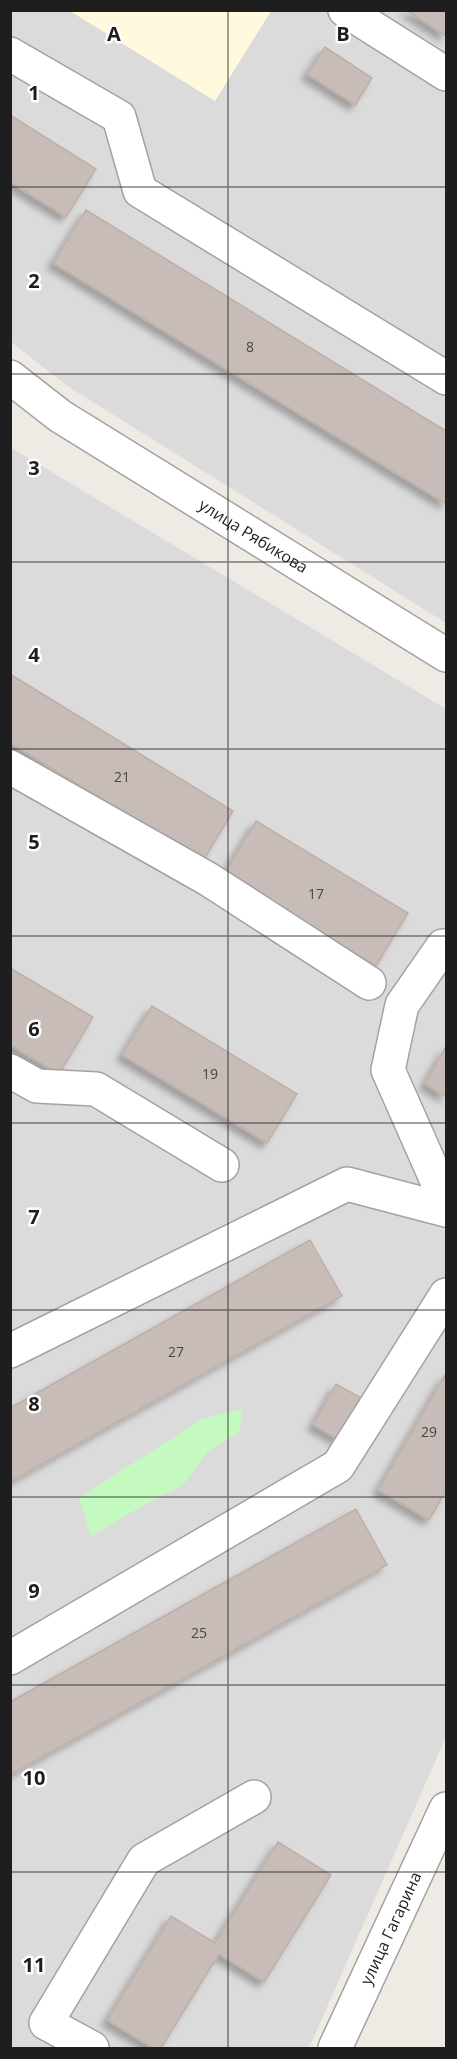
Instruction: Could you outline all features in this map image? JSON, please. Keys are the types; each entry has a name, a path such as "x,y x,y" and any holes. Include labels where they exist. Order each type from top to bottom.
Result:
{"street":[{"path":"345,10 447,74"},
{"path":"10,54 119,117 140,191 447,378"},
{"name":"улица Рябикова","path":"10,377 60,416 447,655"},
{"name":"улица Рябикова","path":"10,397 60,416"},
{"path":"10,767 208,879 369,983"},
{"path":"447,946 443,945 402,1005 388,1070 447,1201"},
{"path":"10,1071 37,1086 96,1089 222,1165"},
{"path":"10,1351 347,1184 447,1210"},
{"path":"10,1659 338,1466 447,1295"},
{"path":"92,2049 46,2023 144,1860 254,1797"},
{"name":"улица Гагарина","path":"335,2049 447,1809"}],"shaded area":[{"path":"10,11 446,11 446,623 69,387 11,342"},
{"path":"70,11 271,11 215,101"},
{"path":"10,447 446,709 446,1737 309,2048 11,2048"}],"green space":[{"path":"242,1409 240,1432 207,1452 183,1485 91,1536 79,1498 202,1419"}],"building":[{"path":"406,10 446,10 446,36"},
{"path":"325,47 372,78 355,105 307,74"},
{"path":"10,115 96,169 66,217 10,182"},
{"path":"86,210 446,431 446,504 53,263"},
{"path":"10,674 233,811 203,861 10,743"},
{"path":"256,821 408,913 376,966 224,874"},
{"path":"10,968 93,1017 59,1074 10,1045"},
{"path":"152,1006 297,1094 267,1143 122,1055"},
{"path":"446,1046 446,1097 425,1084"},
{"path":"310,1240 342,1296 10,1482 10,1408"},
{"path":"446,1373 446,1491 429,1520 378,1490"},
{"path":"336,1384 363,1399 339,1440 313,1425"},
{"path":"356,1509 387,1565 10,1775 10,1702"},
{"path":"278,1842 331,1875 264,1982 219,1954 161,2048 153,2048 107,2020 171,1916 215,1943"}]}
